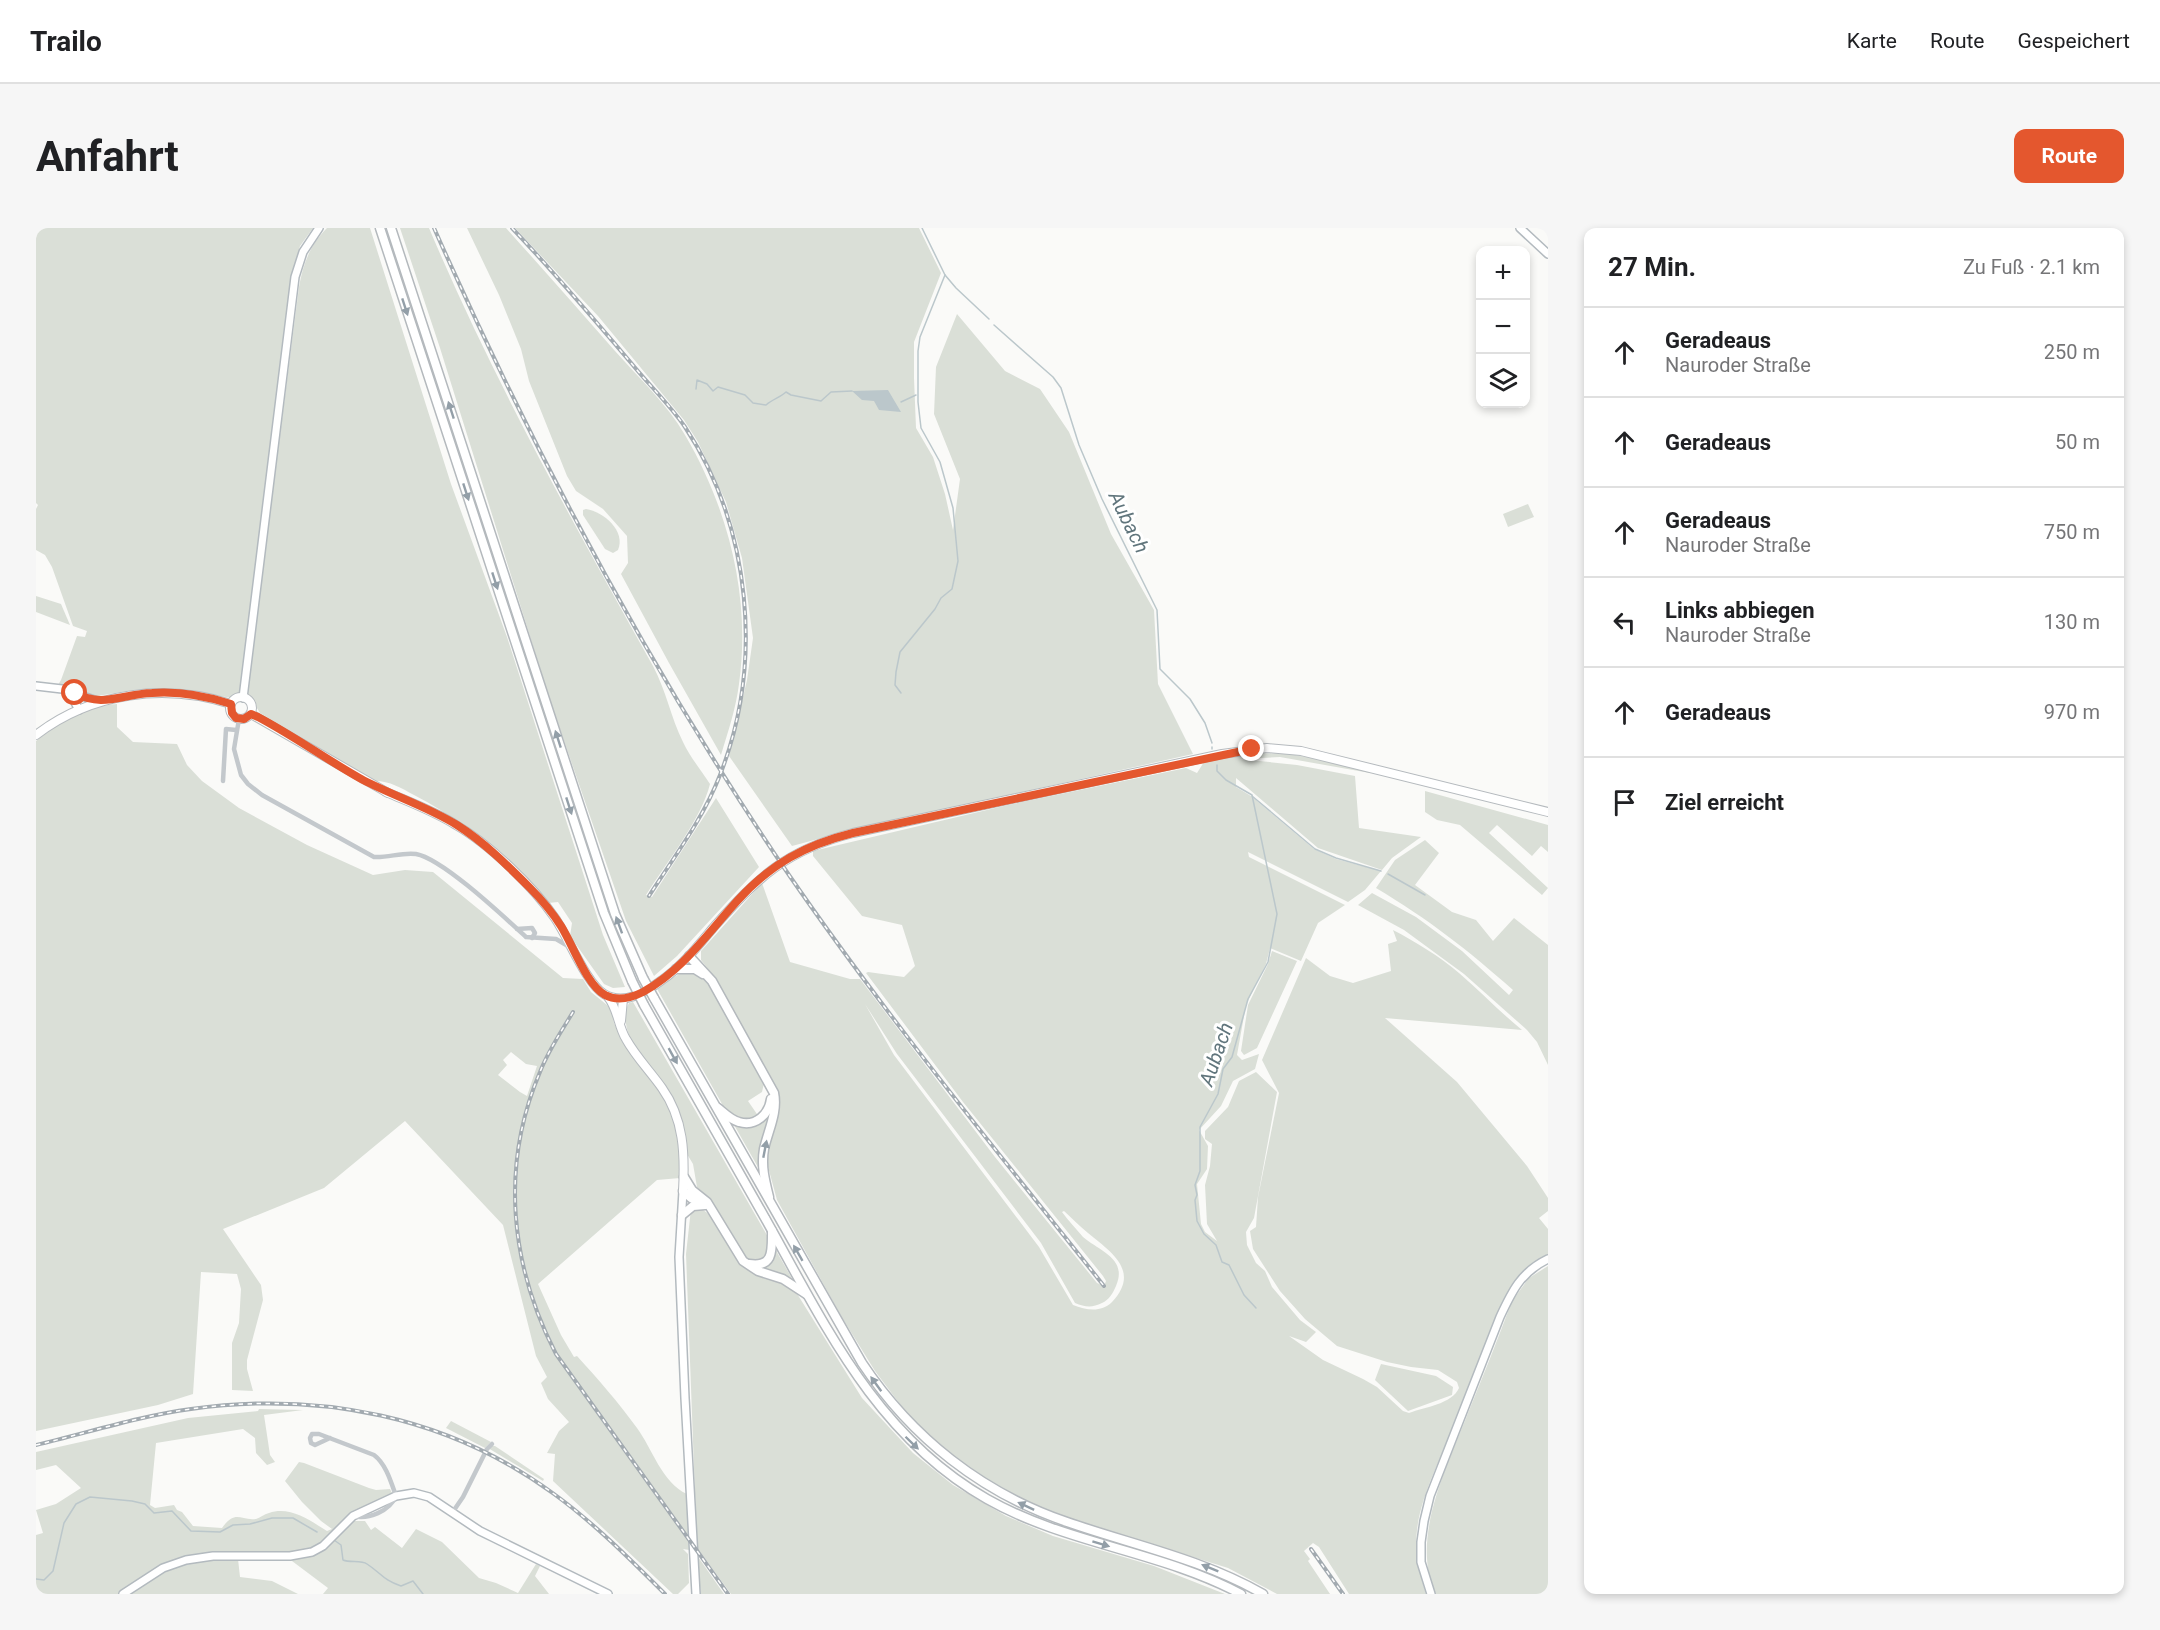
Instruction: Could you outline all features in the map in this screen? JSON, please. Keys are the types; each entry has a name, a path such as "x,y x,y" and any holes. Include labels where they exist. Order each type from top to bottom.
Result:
{"highway":[{"path":"380,228 604,913 632,981 851,1369 879,1408 930,1460 987,1499 1029,1520 1181,1569 1241,1594"},
{"path":"391,228 615,914 654,998 771,1206 871,1377 906,1419 956,1464 993,1489 1032,1509 1204,1566 1263,1594"},
{"path":"689,956 691,965 712,981"},
{"path":"689,956 712,981 774,1093 776,1103 763,1162 771,1206"},
{"path":"676,969 695,969"},
{"path":"715,1105 733,1119 746,1123 752,1122 768,1111 771,1087"},
{"path":"684,1177 689,1186 709,1206 738,1253 747,1263 758,1271 783,1279 809,1296"},
{"path":"683,1191 698,1195"},
{"path":"683,1191 691,1198 709,1206"},
{"path":"682,1215 693,1206 709,1206"},
{"path":"747,1263 758,1264 769,1259 772,1250 772,1231"}],"main road":[{"path":"243,698 295,277 303,252 319,228"},
{"path":"1520,228 1548,254"},
{"path":"36,686 65,690 100,702"},
{"path":"65,690 73,696 79,710"},
{"path":"36,735 58,720 79,710 100,702 131,695 170,693 206,697 231,704"},
{"path":"78,695 81,701 79,710"},
{"path":"243,698 250,703 251,714 239,719 232,713 231,704 236,699 243,698"},
{"path":"251,714 426,814 462,829 495,856 537,896 561,927 595,986 613,1004 622,1031 633,1051 662,1088 676,1115 684,1146 681,1295 696,1593"},
{"path":"616,1014 618,1004 623,999 644,992 676,969 762,876 787,858 819,843 876,828 1238,751 1267,748 1301,751 1548,812"},
{"path":"607,996 623,999"},
{"path":"622,1031 623,999"},
{"path":"1431,1594 1422,1562 1421,1542 1430,1496 1512,1291 1527,1272 1548,1259"},
{"path":"123,1594 163,1568 186,1560 213,1556 290,1556 312,1552 322,1546 353,1516 396,1496 414,1493 424,1495 480,1532 608,1594"}],"street":[{"path":"239,719 234,749 238,767 248,784 258,792 374,857 383,858 404,853 432,860 526,937 560,940 577,955"},
{"path":"223,781 226,729 236,730"},
{"path":"517,929 532,928 535,933 532,938"},
{"path":"330,1438 379,1459 396,1496"},
{"path":"452,1513 463,1497 487,1449 492,1444"}],"shaded area":[{"path":"36,228 313,228 300,246 292,276 244,668 238,695 232,698 196,692 151,689 92,697 72,688 58,685 77,636 85,637 87,631 73,626 52,567 45,555 36,550 36,509 38,505 36,503"},
{"path":"327,228 370,228 451,484 507,637 603,935 625,987 613,988 604,984 570,936 572,923 558,902 548,903 502,857 469,830 433,806 395,785 375,781 260,713 247,692 299,287 308,255"},
{"path":"400,228 429,228 507,395 653,666 686,748 710,784 691,826 646,895 652,897 716,798 759,867 677,956 654,976 626,921 548,694"},
{"path":"467,228 506,228 661,402 685,435 714,493 733,555 742,619 738,693 721,755 621,574 628,563 627,536 603,509 576,491 567,476 529,381 521,349 499,295"},
{"path":"515,228 919,228 941,273 914,342 916,428 933,457 953,530 960,479 934,414 936,367 957,314 1005,371 1040,389 1069,432 1111,534 1154,610 1158,684 1193,754 848,831 792,846 729,756 747,680 753,638 742,558 726,502 698,442 684,420 598,316"},
{"path":"888,390 901,412 879,410 874,401 862,400 852,391"},
{"path":"1528,504 1534,517 1508,527 1503,514"},
{"path":"586,509 606,518 616,529 620,543 618,550 613,553 605,549 583,515 583,510"},
{"path":"36,596 61,604 70,625 36,612"},
{"path":"117,704 117,727 133,742 177,744 187,765 202,781 239,808 307,845 373,875 405,870 433,872 563,978 583,979 591,992 612,1011 614,1023 623,1041 668,1104 676,1124 681,1158 680,1178 657,1180 538,1284 561,1335 574,1357 577,1356 630,1418 664,1474 678,1489 687,1494 689,1550 683,1549 688,1554 689,1583 678,1594 673,1594 553,1481 555,1454 547,1453 559,1431 569,1422 548,1399 541,1383 547,1377 536,1356 503,1225 405,1121 324,1188 223,1229 261,1285 263,1300 247,1360 253,1391 232,1390 232,1343 239,1323 241,1289 237,1274 201,1272 193,1394 158,1405 36,1431 36,741 74,716 106,705","holes":["511,1052 526,1064 537,1066 527,1096 498,1075 507,1065 503,1060"]},
{"path":"1282,753 1321,759 1371,771 1370,773 1280,757 1240,759 1297,765 1355,776 1359,828 1421,837 1392,858 1382,870 1318,848 1236,778 1236,787 1251,796 1314,849 1336,859 1381,871 1365,890 1348,902 1248,852 1249,857 1345,905 1318,923 1301,961 1270,948 1266,964 1246,1005 1237,1055 1242,1060 1259,1054 1255,1069 1233,1081 1221,1106 1199,1130 1208,1146 1207,1169 1197,1184 1201,1224 1205,1232 1217,1241 1207,1224 1205,1185 1212,1144 1205,1139 1205,1131 1228,1107 1239,1081 1256,1072 1277,1092 1254,1218 1246,1232 1247,1245 1256,1263 1265,1271 1272,1287 1300,1320 1316,1332 1306,1342 1289,1336 1323,1360 1377,1387 1403,1411 1409,1413 1450,1398 1459,1388 1457,1382 1438,1370 1387,1362 1337,1346 1305,1319 1280,1291 1253,1249 1250,1231 1256,1227 1258,1197 1279,1093 1262,1060 1306,958 1330,976 1353,983 1391,971 1388,944 1397,941 1393,930 1451,967 1522,1030 1385,1018 1457,1082 1527,1166 1548,1198 1548,1211 1539,1218 1548,1229 1548,1256 1522,1275 1503,1301 1423,1503 1416,1547 1426,1594 1349,1594 1319,1547 1313,1543 1304,1551 1330,1594 1277,1594 1228,1568 1034,1505 980,1476 943,1448 908,1415 875,1371 841,1316 777,1200 767,1163 777,1091 712,974 701,960 701,951 762,883 790,962 850,979 860,979 995,1157 1097,1283 1104,1286 1106,1281 1103,1276 963,1102 866,973 904,977 915,966 902,925 862,916 813,856 813,851 1008,805 1186,768 1197,773 1204,762 1252,754","holes":["865,1004 897,1054 1041,1243 1075,1303 1092,1306 1107,1300 1116,1286 1119,1276 1118,1268 1110,1256 1083,1237 1062,1212 1064,1211 1106,1247 1120,1263 1124,1281 1112,1302 1103,1308 1093,1310 1073,1305 1039,1247 894,1055"]},
{"path":"1425,791 1548,825 1548,852 1541,846 1532,856 1497,825 1489,833 1548,888 1542,895 1460,825 1437,820 1425,812"},
{"path":"1425,840 1439,853 1415,885 1452,912 1476,920 1493,941 1514,918 1548,945 1548,1065 1537,1042 1527,1030 1464,974 1404,930 1358,905 1372,893 1416,917 1462,951 1509,995 1513,990 1464,948 1413,911 1376,888 1395,860"},
{"path":"1272,951 1297,961 1257,1048 1244,1055 1241,1051 1248,1005"},
{"path":"691,971 705,977 713,987 765,1079 762,1092 748,1101 759,1117 742,1119 726,1111 656,987 683,972"},
{"path":"633,1002 768,1237 769,1253 764,1260 748,1261 744,1258 709,1200 697,1187 693,1164 687,1154 683,1125 675,1105 640,1056 627,1028 625,1015 629,1003"},
{"path":"773,1110 759,1169 733,1123 764,1120"},
{"path":"699,1208 713,1219 736,1257 746,1268 785,1283 796,1292 862,1398 913,1453 953,1485 1006,1516 1053,1536 1154,1566 1225,1594 731,1594 697,1548 686,1254 691,1209"},
{"path":"774,1247 794,1282 757,1268"},
{"path":"1548,1266 1548,1594 1436,1594 1429,1573 1427,1550 1434,1502 1512,1301 1529,1278"},
{"path":"1381,1364 1436,1376 1453,1387 1452,1395 1408,1411 1375,1380"},
{"path":"259,1409 303,1410 264,1415 270,1455 275,1462 267,1465 256,1453 255,1438 243,1429 156,1443 150,1505 155,1508 174,1505 193,1526 222,1528 235,1517 256,1519 269,1513 284,1511 299,1515 327,1531 332,1529 302,1502 285,1481 299,1462 304,1463 369,1488 390,1489 393,1495 352,1513 334,1529 341,1532 351,1521 365,1521 371,1530 375,1527 402,1548 416,1529 442,1542 479,1578 518,1593 536,1564 540,1566 535,1576 549,1594 323,1594 328,1588 288,1558 238,1559 240,1577 272,1581 298,1594 36,1594 36,1535 43,1533 36,1510 56,1504 81,1488 56,1465 36,1470 36,1452 188,1418 258,1411"},
{"path":"451,1421 491,1442 485,1448 446,1428"},
{"path":"495,1446 544,1479 543,1481 488,1448"},
{"path":"696,1554 724,1594 701,1594"}],"waterway":[{"name":"Aubach","path":"922,228 945,275 989,319"},
{"path":"901,693 895,685 900,652 935,609 941,598 952,589 958,561 953,508 940,462 921,428 918,402 920,337 945,275"},
{"name":"Aubach","path":"994,325 1053,377 1061,388 1079,445 1102,499 1157,610 1160,669 1190,699 1205,723 1212,743"},
{"path":"696,389 697,380 707,384 713,391 718,387 745,395 753,403 766,405 786,392 821,401 831,392 852,391"},
{"path":"901,402 916,395"},
{"name":"Aubach","path":"1217,765 1217,771 1226,780 1252,795 1277,914 1268,962 1248,999 1232,1057 1223,1069 1218,1094 1200,1127 1200,1171 1195,1185 1197,1195 1195,1200 1197,1221 1204,1234 1216,1245 1222,1262 1229,1265 1244,1295 1256,1308"},
{"name":"Aubach","path":"1252,796 1315,849 1336,858 1381,871"},
{"name":"Aubach","path":"1388,874 1425,895"},
{"path":"36,1579 44,1580 53,1571 64,1523 76,1504 90,1497 145,1504 154,1513 172,1511 191,1531 220,1532 233,1525 250,1524 272,1518 293,1518 317,1532"},
{"path":"334,1540 341,1545 343,1560 365,1563 386,1579 401,1586 413,1581 423,1594"}],"railway":[{"path":"434,228 512,395 597,559 642,640 738,798 789,875 864,980 1104,1286"},
{"path":"512,228 573,295 685,427 707,466 724,508 737,552 744,596 746,642 742,687 734,732 720,775 705,807 649,896"},
{"path":"573,1012 540,1072 527,1107 519,1143 515,1179 516,1215 520,1250 528,1286 540,1320 556,1354 728,1594"},
{"path":"36,1445 152,1416 239,1404 334,1407 381,1416 426,1428 471,1445 513,1467 554,1494 583,1517 665,1594"},
{"path":"1311,1549 1343,1594"}],"route":[{"path":"75,693 100,702 141,694 179,693 231,704 232,713 236,718 244,719 251,714 258,717 361,779 457,825 516,874 550,910 599,991 607,996 620,999 635,996 669,975 762,876 787,858 819,843 853,833 1252,749"}]}
